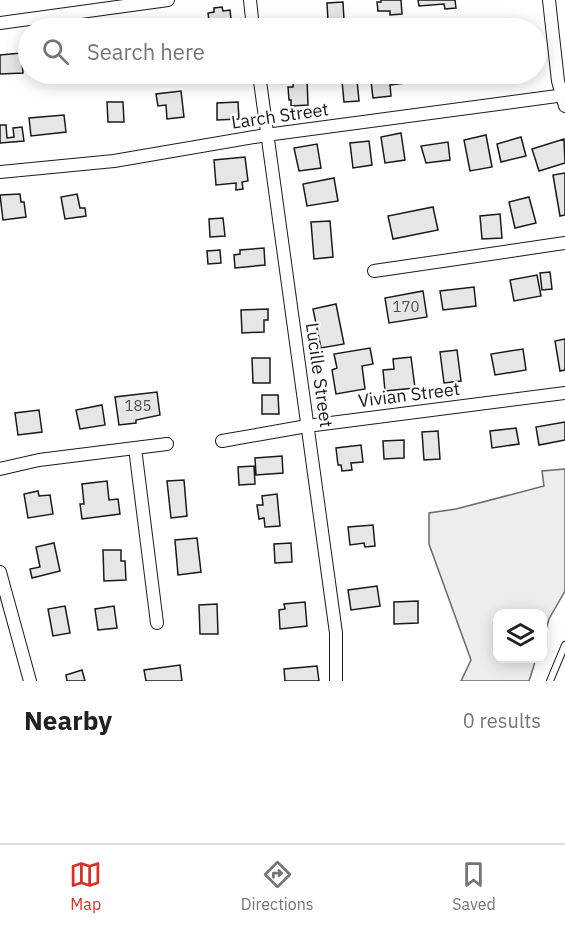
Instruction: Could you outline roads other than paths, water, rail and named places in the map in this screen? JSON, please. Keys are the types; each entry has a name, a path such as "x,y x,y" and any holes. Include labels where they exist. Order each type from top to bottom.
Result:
{"street":[{"path":"37,18 168,0"},
{"path":"250,0 252,18"},
{"path":"549,0 564,99"},
{"path":"0,23 18,21"},
{"name":"Lucille Street","path":"260,84 336,633 336,681"},
{"name":"Larch Street","path":"0,172 114,161 266,135 564,99"},
{"path":"374,271 565,243"},
{"name":"Vivian Street","path":"222,441 307,426 565,393"},
{"path":"0,469 39,460 167,444"},
{"path":"135,448 157,623"},
{"path":"0,572 30,681"}],"lane":[{"path":"550,681 565,645"}]}
